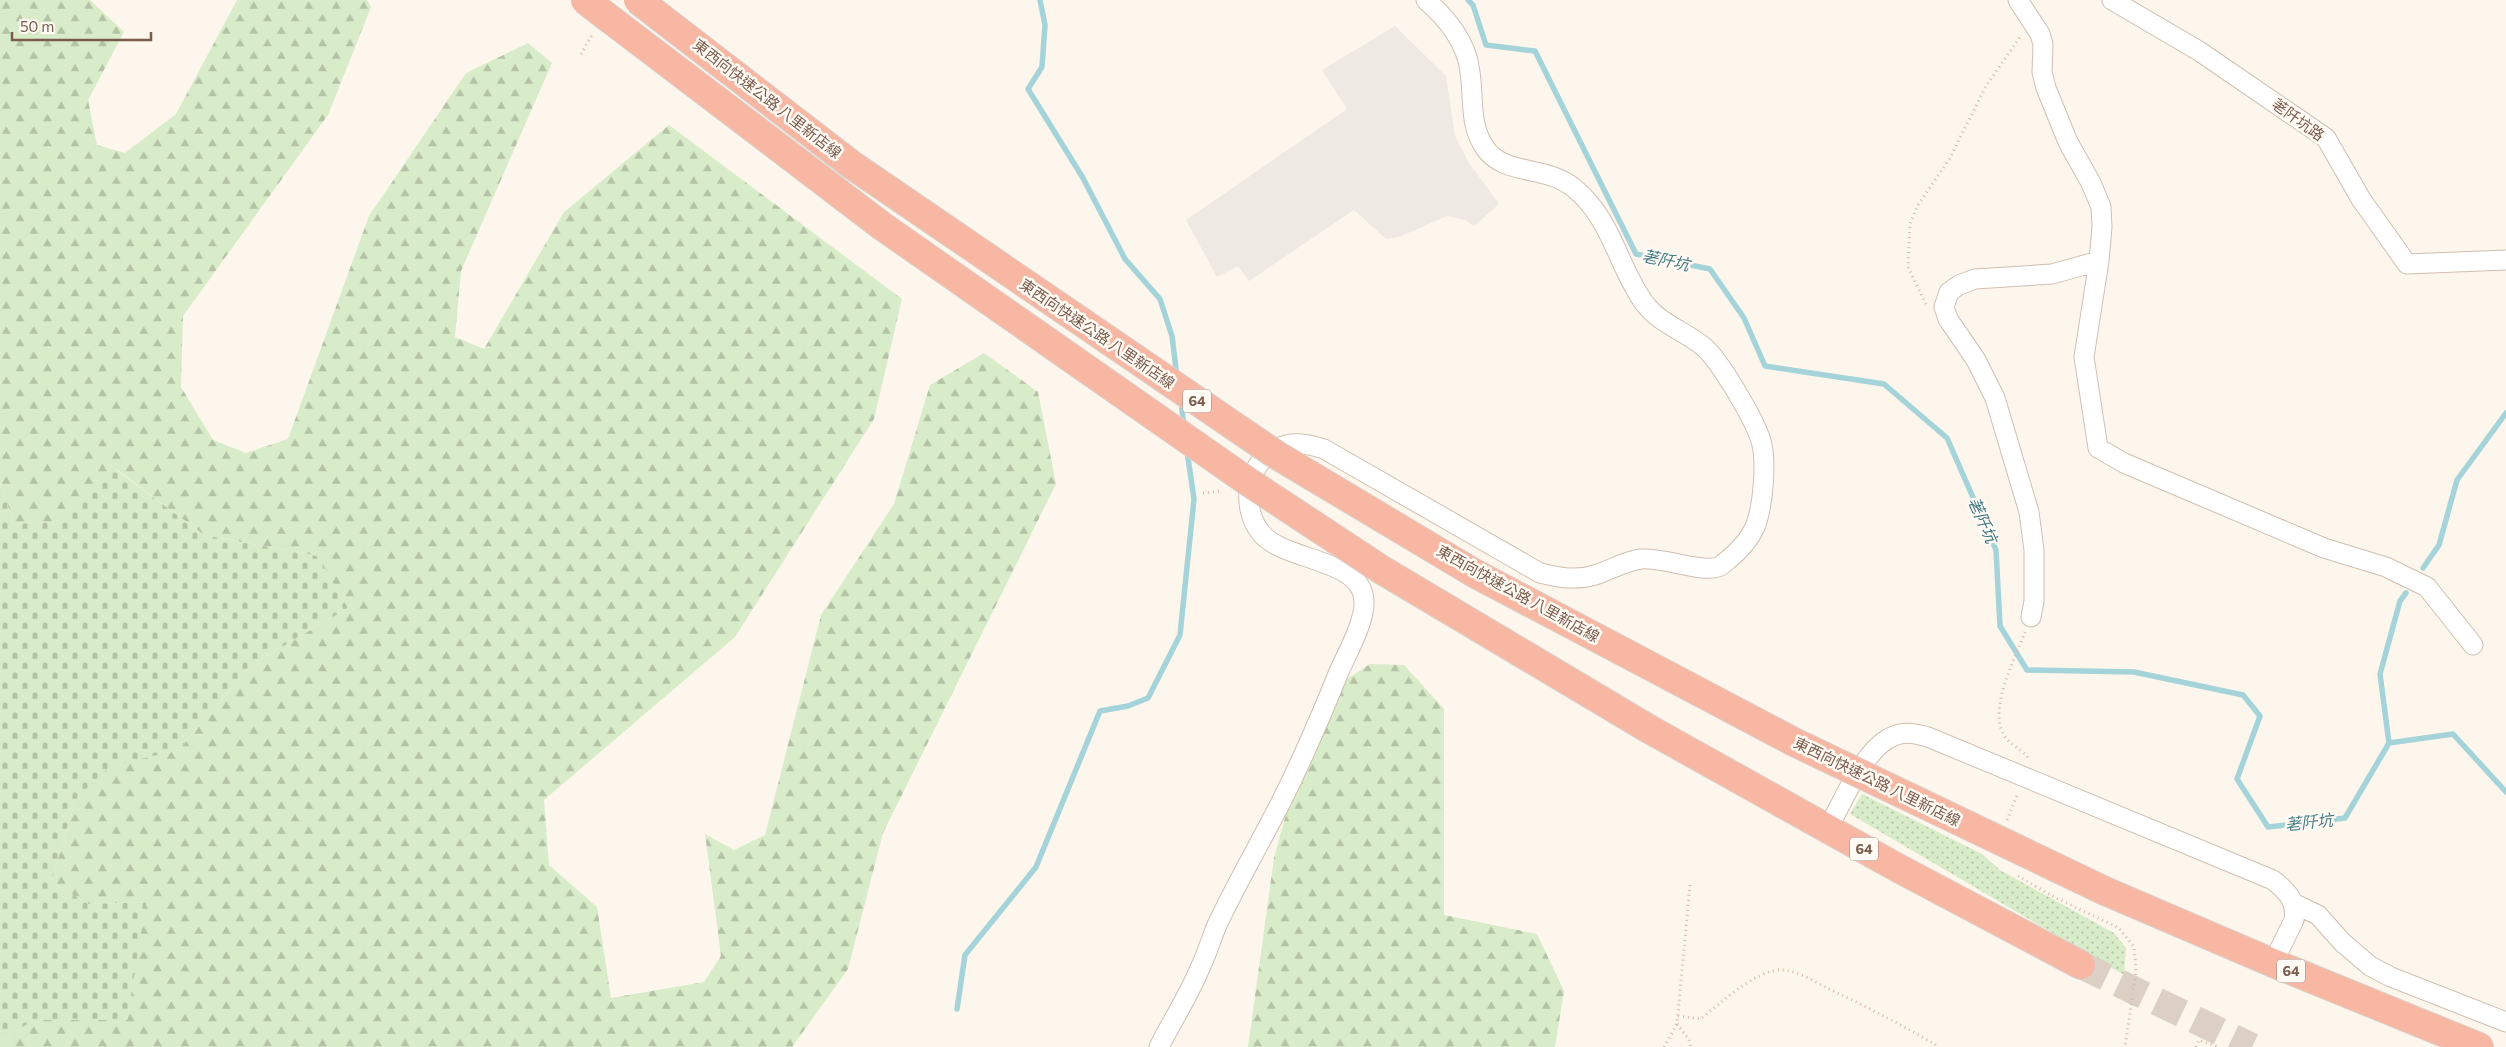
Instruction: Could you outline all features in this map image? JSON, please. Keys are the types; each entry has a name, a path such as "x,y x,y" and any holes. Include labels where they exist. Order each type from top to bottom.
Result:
{"highway":[{"name":"東西向快速公路 八里新店線","path":"585,0 882,226 1247,481 1382,570 1649,729 2081,966"},
{"name":"東西向快速公路 八里新店線","path":"638,0 852,165 1274,454 1474,573 1794,742 2105,891 2273,963 2479,1047"}],"street":[{"path":"1159,1047 1200,970 1217,925 1284,796 1321,716 1360,620 1364,603 1362,588 1355,579 1341,570 1273,545 1261,534 1250,516 1248,496 1253,475 1264,458 1285,445 1304,443 1324,449 1540,573 1560,578 1580,579 1639,559 1653,559 1706,568 1719,567 1744,546 1755,526 1765,470 1760,439 1717,361 1704,347 1655,316 1646,306 1637,292 1607,227 1598,213 1574,188 1558,176 1508,166 1496,160 1484,148 1473,120 1471,73 1462,45 1441,14 1426,0"},
{"path":"2018,0 2043,44 2042,72 2046,88 2068,142 2091,183 2101,207 2102,227 2099,261 2084,357 2098,448 2124,463 2324,548 2386,567 2427,587 2473,645"},
{"name":"荖阡坑路","path":"2112,0 2199,51 2326,138 2361,199 2407,264 2506,260"},
{"path":"2031,617 2034,601 2034,550 2029,512 1995,398 1976,360 1948,319 1944,306 1949,292 1959,285 1975,279 2052,274 2099,261"},
{"path":"1828,828 1870,754 1881,743 1895,735 1912,733 1928,737 2261,874 2282,887 2293,903 2318,915 2349,948 2370,966 2391,977 2506,1022"},
{"path":"2273,963 2294,920 2293,903"}],"path":[{"path":"1928,309 1908,267 1910,224 1918,205 1950,158 1986,86 2031,21"},
{"path":"2030,766 2027,755 2010,744 2003,734 1998,719 2002,696 2031,617"},
{"path":"2005,824 2019,791"},
{"path":"2012,873 2054,897 2119,928 2134,947 2136,971 2125,1047"},
{"path":"1664,1047 1677,1024 1690,885"},
{"path":"1678,1016 1700,1019 1748,981 1781,970 1802,976 1848,998 1908,1028 1939,1047"},
{"path":"1677,1024 1689,1040 1691,1047"},
{"path":"2196,1047 2199,1040 2218,1047"}],"shaded area":[{"path":"1395,26 1446,76 1455,136 1469,163 1499,204 1474,226 1465,220 1447,216 1399,237 1386,239 1354,210 1249,281 1238,266 1217,277 1186,220 1347,109 1322,70"}],"green space":[{"path":"0,0 90,0 124,32 88,100 97,145 125,153 176,114 237,0 367,0 371,7 328,115 183,316 181,387 213,440 246,453 288,439 369,216 466,73 528,43 552,63 461,271 455,337 484,349 564,212 669,125 902,299 874,419 735,637 544,800 549,865 597,907 611,998 704,982 721,956 705,834 734,850 765,835 821,615 894,504 930,385 984,353 1038,392 1056,484 883,833 848,969 792,1047 0,1047 0,1042 33,1020 127,1020 145,902 89,904 51,882 76,799 110,765 179,750 251,665 348,608 317,556 204,535 116,469 54,522 14,524 0,483"},
{"path":"115,469 204,535 317,556 348,608 251,665 179,750 110,766 76,799 51,882 89,904 146,902 127,1020 33,1020 0,1042 0,483 14,524 54,522"},
{"path":"1370,664 1404,665 1444,709 1444,915 1537,934 1564,991 1555,1047 1248,1047 1274,858 1318,698"},
{"path":"1862,794 1982,854 2000,870 2114,933 2126,948 2124,975 1850,814"}],"waterway":[{"path":"1040,0 1045,25 1042,67 1028,89 1083,178 1125,259 1160,299 1172,336 1177,377"},
{"name":"荖阡坑","path":"1468,0 1473,5 1486,45 1535,51 1636,254 1710,269 1744,318 1765,366 1884,384 1947,438 1996,550 2000,626 2027,670 2134,672 2243,695 2260,716 2237,779 2268,827 2345,818 2389,743 2453,734 2506,792"},
{"path":"1181,401 1184,426"},
{"path":"2423,568 2439,545 2457,480 2506,413"},
{"path":"957,1009 965,955 1036,867 1100,711 1128,706 1148,698 1180,635 1194,499 1187,451"},
{"path":"2389,743 2380,674 2400,601 2406,593"}],"tunnel":[{"path":"2081,965 2252,1047"}]}
